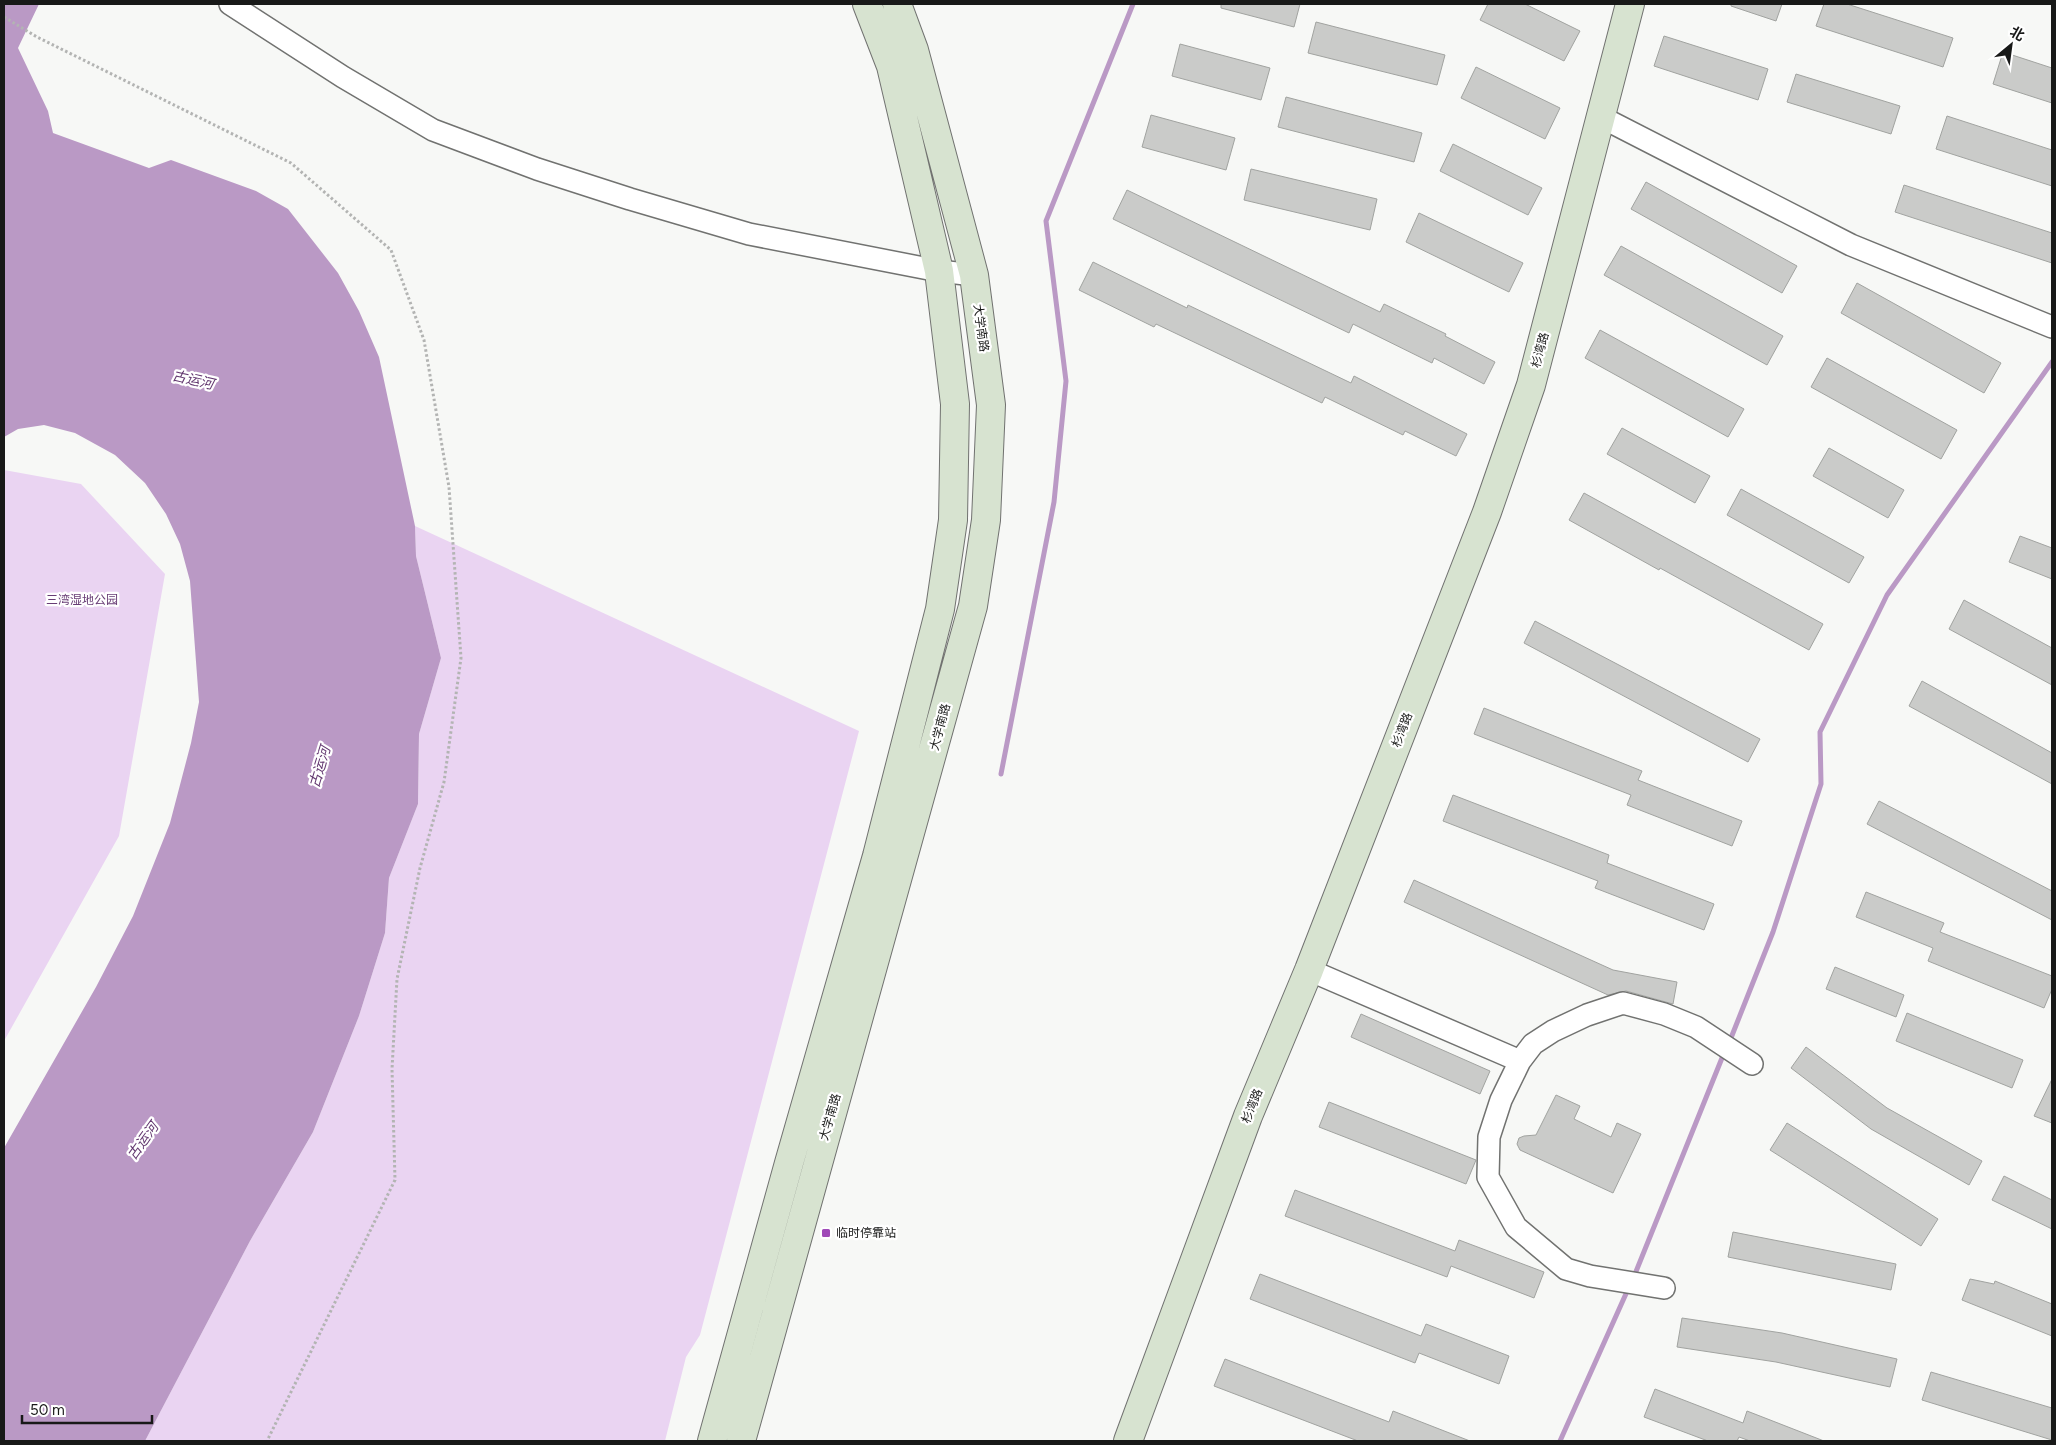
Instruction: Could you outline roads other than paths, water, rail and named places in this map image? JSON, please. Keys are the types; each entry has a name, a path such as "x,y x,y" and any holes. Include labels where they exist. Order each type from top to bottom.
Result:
{"main road":[{"path":"712,1441 877,856 940,609 953,520 955,404 939,271 890,66 867,4"},
{"name":"大学南路","path":"741,1441 973,606 986,520 992,405 974,275 914,50 897,4"},
{"name":"杉湾路","path":"1128,1441 1248,1116 1309,970 1487,512 1531,385 1630,4"}],"street":[{"path":"230,4 343,77 434,130 528,166 630,199 749,234 939,271 974,275"},
{"path":"1601,117 1851,245 2052,327"},
{"path":"1309,970 1520,1061"},
{"path":"1664,1288 1590,1276 1566,1269 1516,1227 1488,1177 1489,1138 1501,1100 1520,1061 1534,1044 1554,1031 1587,1015 1623,1003 1664,1014 1696,1027 1752,1064"}],"water":[{"name":"古运河","path":"4,4 39,4 18,48 48,111 53,133 149,168 171,160 256,191 288,209 338,273 359,311 379,357 415,526 416,556 441,658 419,734 418,804 389,878 385,933 359,1016 313,1132 250,1241 145,1441 4,1441 4,1148 96,987 133,916 170,823 191,743 199,702 190,581 180,544 166,514 145,483 115,455 75,433 44,425 18,429 4,437"}],"waterway":[{"path":"1001,774 1054,502 1066,381 1046,221 1133,4"},
{"path":"1729,1043 1773,932 1821,784 1820,732 1887,595 2052,362"},
{"path":"1633,1279 1724,1053"},
{"path":"1560,1441 1629,1287"}],"place":[{"name":"临时停靠站","path":"826,1233"}],"park label":[{"name":"三湾湿地公园","path":"82,600"}]}
